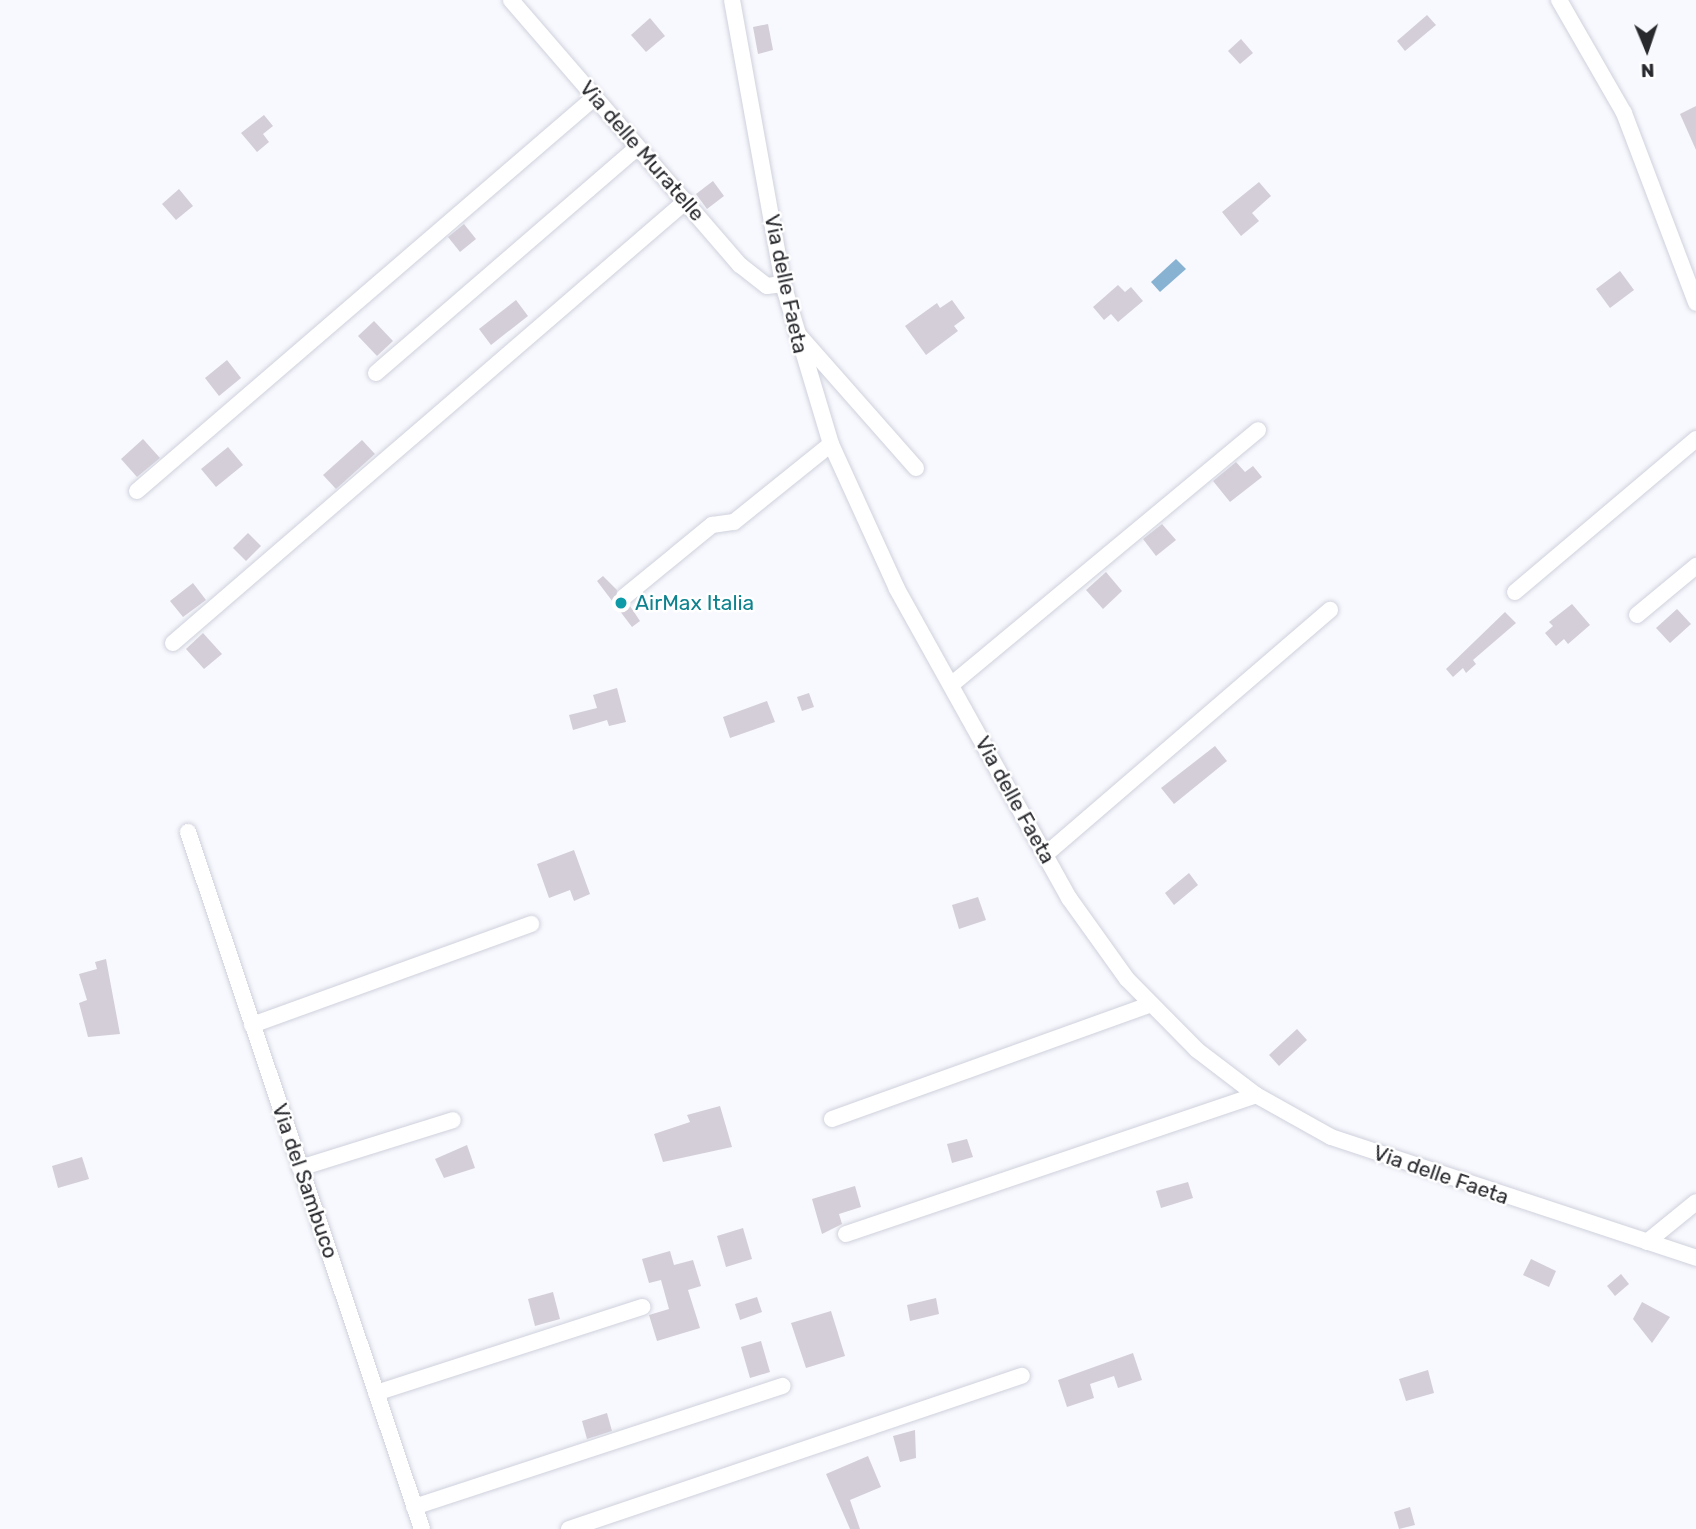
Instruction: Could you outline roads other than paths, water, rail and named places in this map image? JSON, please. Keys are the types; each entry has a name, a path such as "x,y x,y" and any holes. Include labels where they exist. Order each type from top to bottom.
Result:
{"street":[{"name":"Via delle Muratelle","path":"511,0 637,148 755,280 767,286 783,284"},
{"name":"Via delle Faeta","path":"732,0 783,284 831,444 897,589 1069,898 1127,979 1197,1050 1256,1095 1331,1137 1696,1258"},
{"path":"1559,0 1624,113 1696,303"},
{"path":"137,491 595,97"},
{"path":"376,373 637,148"},
{"path":"173,643 686,201"},
{"path":"795,331 916,468"},
{"path":"951,685 1258,430"},
{"path":"1515,592 1696,439"},
{"path":"624,597 712,525 734,522 831,444"},
{"path":"1637,615 1696,566"},
{"path":"1045,855 1330,610"},
{"name":"Via del Sambuco","path":"188,832 422,1529"},
{"path":"252,1025 531,924"},
{"path":"832,1119 1151,1004"},
{"path":"846,1234 1256,1095"},
{"path":"300,1168 453,1120"},
{"path":"1647,1242 1696,1202"},
{"path":"376,1393 642,1307"},
{"path":"569,1529 1022,1376"},
{"path":"414,1507 783,1385"}],"water":[{"path":"1176,259 1186,269 1160,292 1151,282"}],"place":[{"name":"AirMax Italia","path":"621,603"}]}
